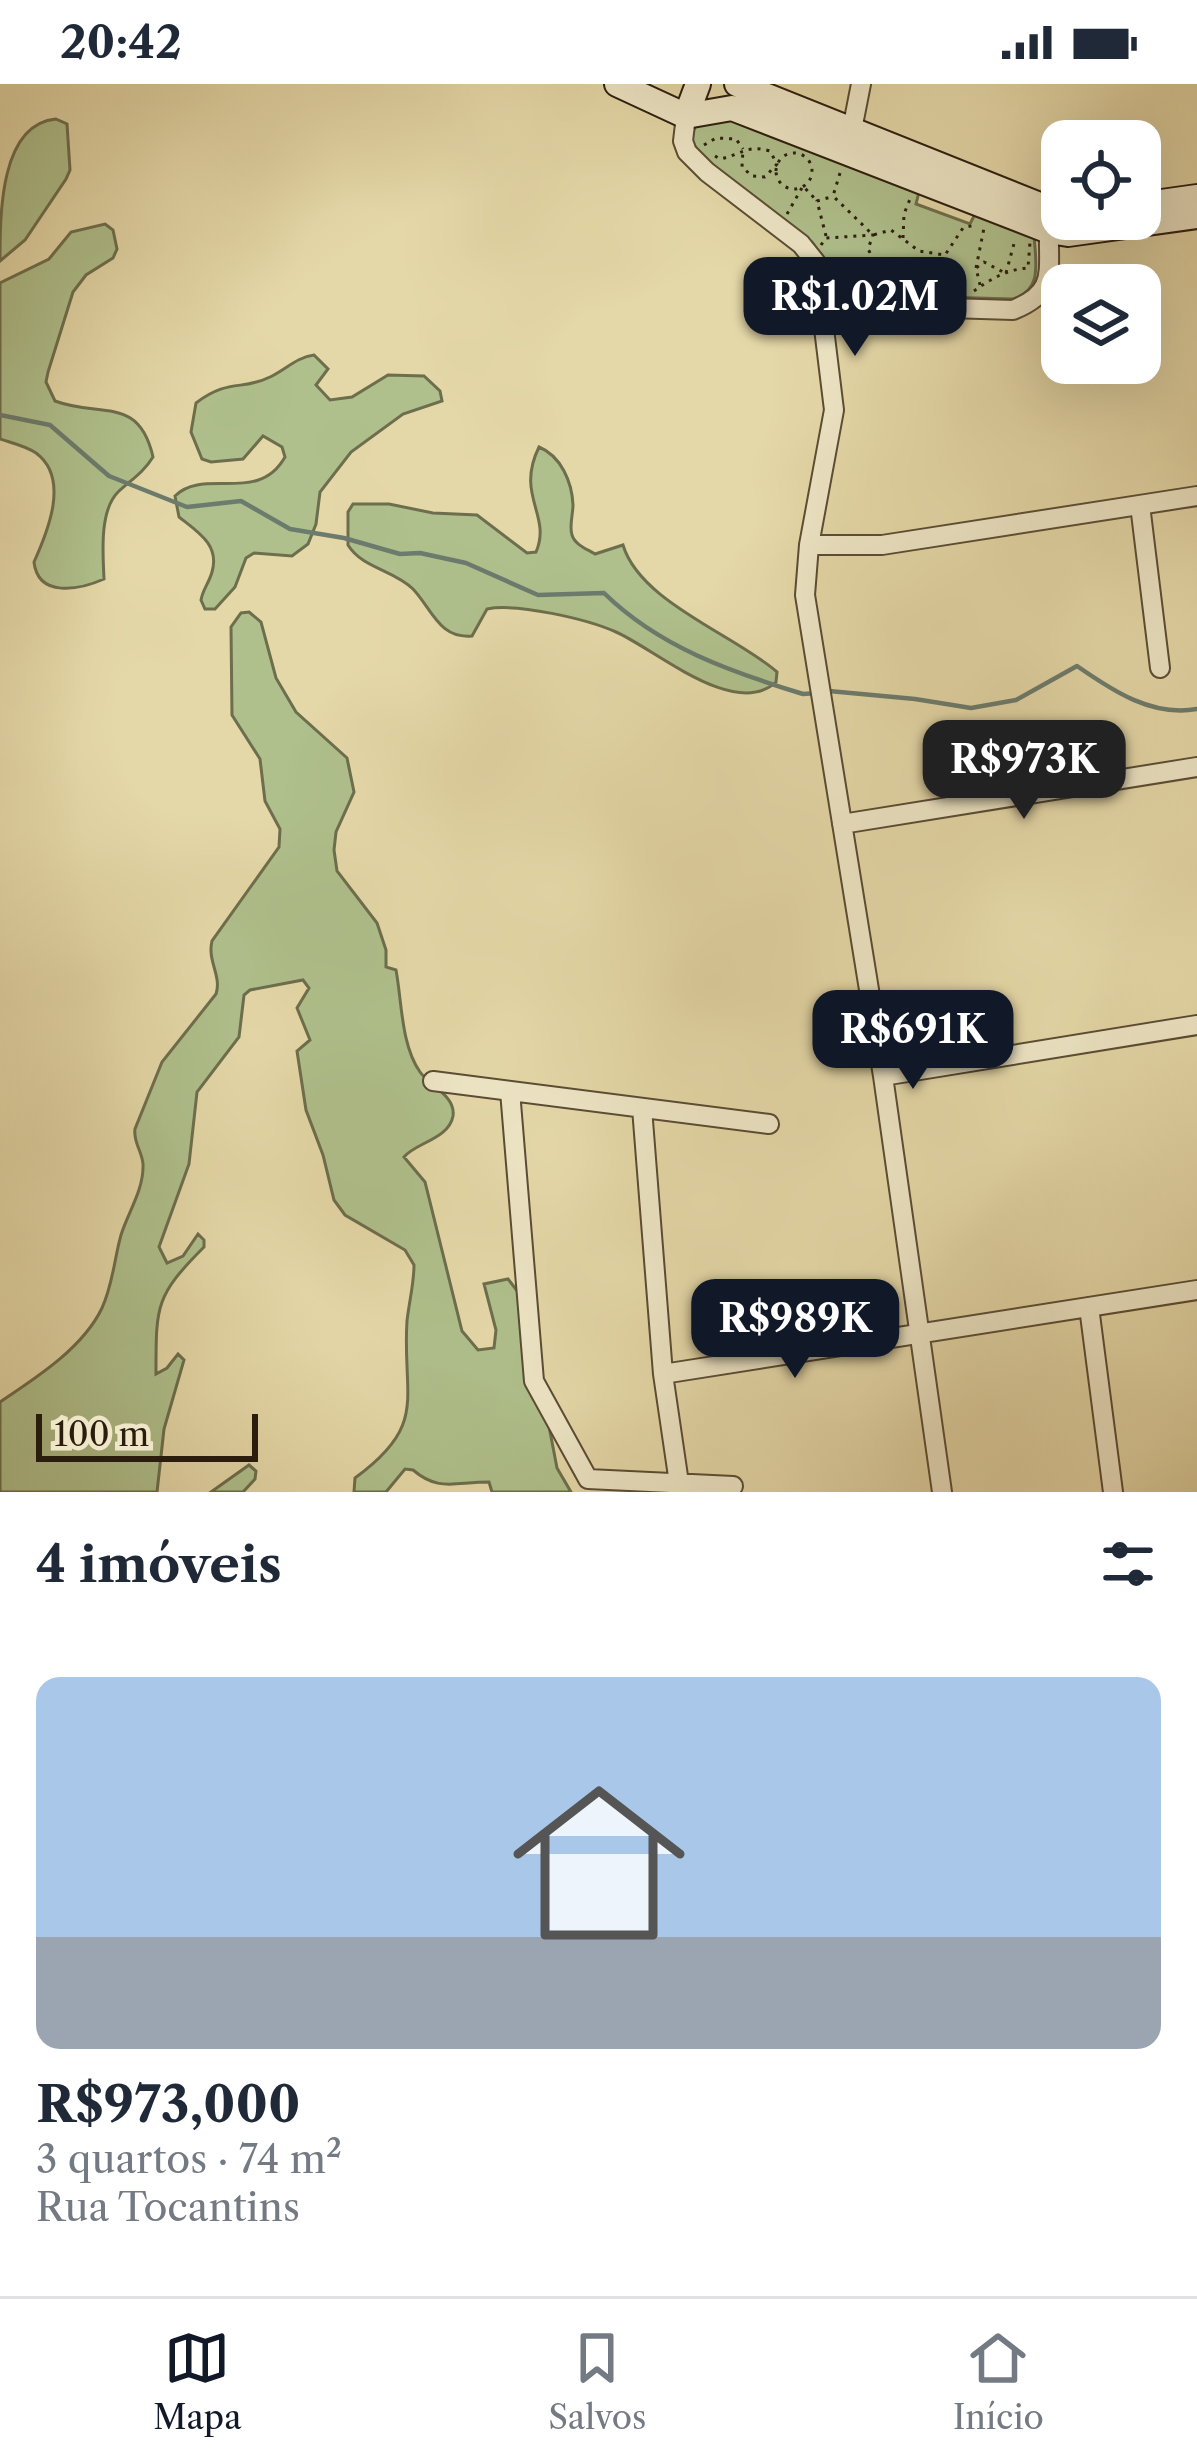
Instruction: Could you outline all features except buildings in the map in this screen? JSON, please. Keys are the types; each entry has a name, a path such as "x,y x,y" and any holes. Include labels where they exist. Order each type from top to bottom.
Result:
{"street":[{"path":"617,84 686,116 732,108 1041,222"},
{"path":"698,84 686,116 683,141 688,152 801,244 817,264 834,410 809,544 805,595 883,1076 942,1492"},
{"path":"737,84 848,148"},
{"path":"848,148 861,84"},
{"path":"1161,202 1197,196"},
{"path":"1161,219 1197,216"},
{"path":"821,304 1013,310 1034,301 1047,286 1053,240"},
{"path":"809,544 882,545 1197,496"},
{"path":"1139,505 1160,668"},
{"path":"842,824 1197,766"},
{"path":"883,1076 1197,1025"},
{"path":"433,1081 769,1124"},
{"path":"510,1091 534,1381 588,1479 733,1486"},
{"path":"642,1108 662,1374 679,1483"},
{"path":"662,1374 1197,1290"},
{"path":"1089,1307 1113,1492"}],"path":[{"path":"783,221 803,186 812,171 806,157 791,153 777,164 765,177 752,176 742,167 743,149 736,139 716,138 704,145 720,159 734,156 743,149 755,146 770,151 777,164 783,186 803,186 817,201 826,238 820,247 838,267 840,287 871,290 864,277 869,267 877,266"},
{"path":"833,196 848,148"},
{"path":"903,238 904,214 913,194"},
{"path":"817,201 833,196"},
{"path":"833,196 873,236"},
{"path":"826,238 873,236 891,230 919,251 945,255 963,228 984,227 976,268 980,286"},
{"path":"1006,274 1018,232"},
{"path":"873,236 868,249 877,266 898,278 939,274 958,293 945,292"},
{"path":"988,293 972,293 1028,268 1046,240"},
{"path":"976,268 984,262 1006,274"}],"green space":[{"path":"731,117 920,188 916,204 970,224 976,212 1034,233 1036,273 1030,289 1013,299 834,294 834,272 812,242 701,156 690,138 698,121"},
{"path":"56,119 67,124 70,170 25,240 0,261 3,197 14,154 38,125"},
{"path":"105,224 113,230 117,249 113,258 86,275 73,292 46,382 55,401 116,412 138,424 153,457 112,500 104,534 104,579 61,588 43,581 34,562 53,505 52,476 36,453 0,439 0,283 49,259 71,232"},
{"path":"314,355 328,369 316,385 330,400 352,397 388,375 424,376 440,391 442,401 403,414 351,452 320,492 308,544 292,556 254,553 246,558 235,587 215,609 205,609 201,600 213,554 206,540 179,517 175,496 201,484 260,479 285,457 282,447 263,436 243,459 202,459 191,432 196,403 218,390 260,381"},
{"path":"539,447 559,463 568,479 571,532 576,541 595,554 623,545 648,584 759,658 777,672 776,682 759,691 739,693 718,687 616,632 533,610 487,609 472,636 461,636 444,628 413,589 361,559 348,545 348,512 353,504 389,504 477,515 527,553 536,552 540,527 531,479"},
{"path":"249,612 261,622 276,678 296,712 347,758 354,792 336,832 337,871 377,923 386,967 396,970 414,1061 453,1109 445,1130 404,1157 425,1182 462,1331 478,1350 494,1348 496,1330 484,1284 508,1279 525,1301 557,1468 571,1492 492,1492 489,1482 439,1483 405,1469 386,1492 354,1492 355,1478 394,1442 403,1425 414,1265 405,1250 345,1215 334,1200 306,1110 297,1051 310,1040 297,1008 309,988 303,980 244,995 239,1037 197,1092 189,1164 159,1247 167,1263 183,1256 198,1234 204,1247 167,1291 158,1317 156,1374 178,1354 184,1360 164,1429 157,1492 0,1492 0,1402 71,1349 102,1308 121,1235 141,1183 143,1164 135,1129 162,1062 216,994 212,941 279,847 280,829 265,801 260,759 232,715 231,627 241,613"},
{"path":"249,1465 256,1471 255,1479 243,1492 211,1492"}],"waterway":[{"path":"0,415 50,425 109,476 187,507 241,501 290,529 400,554 420,553 466,563 538,595 604,593 648,628 697,655 803,694 818,693"},
{"path":"829,691 971,708 1016,700 1077,666 1149,706 1197,709"}]}
